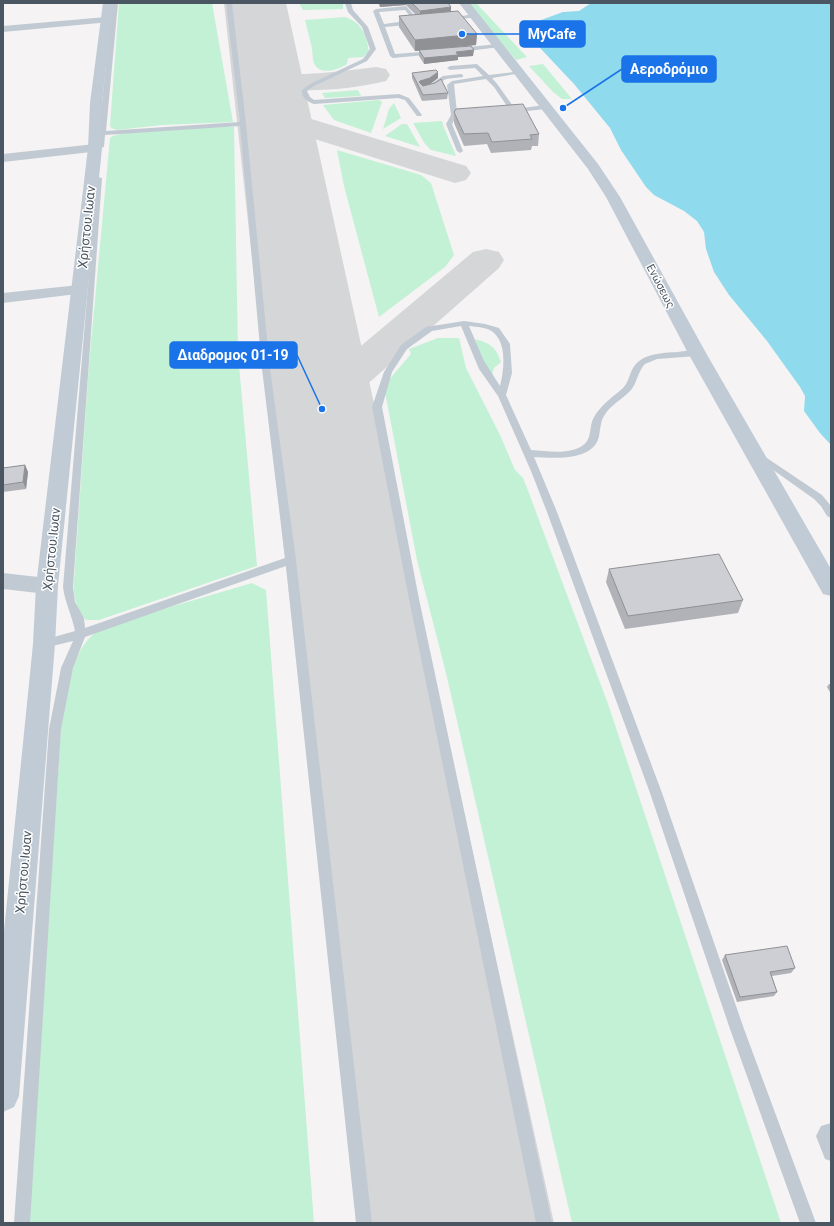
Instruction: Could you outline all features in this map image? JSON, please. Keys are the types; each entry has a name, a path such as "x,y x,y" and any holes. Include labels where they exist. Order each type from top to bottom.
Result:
{"street":[{"name":"Ενώσεως","path":"464,3 593,167 613,197 697,353 831,588"},
{"path":"3,29 109,9"},
{"name":"Χρήστου.Ιωαν","path":"3,1096 11,921 44,644 47,586 79,290 98,141 96,103 109,9"},
{"path":"3,158 98,141"},
{"path":"3,298 79,290"},
{"path":"3,581 47,586"}],"lane":[{"path":"229,3 243,124 266,369 291,560 364,1223"},
{"path":"348,3 350,11 364,25 373,49 365,60 312,85 304,91 306,98 314,102 400,96 407,98 419,115"},
{"path":"417,22 406,8 376,11 393,56 441,52"},
{"path":"440,20 474,16"},
{"path":"381,26 424,21"},
{"path":"449,51 498,46"},
{"path":"450,68 477,66 486,75 514,111"},
{"path":"423,88 433,86 445,77 519,72"},
{"path":"460,151 449,124 454,115 450,85 455,82 486,75"},
{"path":"506,111 545,107"},
{"path":"454,115 475,114"},
{"path":"22,1223 55,729 58,705 67,668 81,634 78,618 70,602 68,587 98,141 161,128 243,124"},
{"path":"464,323 477,358 488,377 502,395 549,505 656,793 735,1021 808,1223"},
{"path":"502,395 508,373 506,344 496,330 485,326 464,323 429,329 404,347 388,372 377,407 419,622 497,1003 544,1223"},
{"path":"528,453 576,453 585,449 592,441 595,423 600,414 611,401 629,387 639,364 654,357 697,353"},
{"path":"754,452 818,497 825,504 831,514"},
{"path":"44,644 81,634 291,560"},
{"path":"831,1131 827,1132 824,1136 831,1153"}],"green space":[{"path":"119,3 212,3 233,122 162,125 117,130 111,128"},
{"path":"299,3 343,3 343,9 303,10"},
{"path":"468,3 476,3 527,57 516,60"},
{"path":"345,17 356,22 365,34 369,51 363,57 348,58 347,64 335,70 321,70 314,63 312,46 305,20"},
{"path":"543,64 572,99 562,99 553,92 529,66"},
{"path":"358,90 361,96 325,98 322,93"},
{"path":"379,100 382,102 371,133 334,120 323,105"},
{"path":"394,103 401,118 383,129 389,109"},
{"path":"442,121 456,156 431,150 425,144 413,123"},
{"path":"402,124 407,124 420,147 385,136"},
{"path":"234,127 238,354 257,566 99,620 86,620 80,612 76,602 74,581 89,364 110,138 130,132"},
{"path":"337,150 421,175 431,183 454,255 445,267 379,317 344,186"},
{"path":"438,338 459,338 466,368 500,435 515,470 523,478 527,488 608,704 781,1223 572,1223 446,673 417,560 385,392 387,382 411,354 409,349"},
{"path":"475,339 492,346 497,352 501,362 494,368 491,379 478,350"},
{"path":"252,583 266,590 314,1223 29,1223 61,728 72,671 84,644 94,634 106,626"}],"water":[{"path":"591,3 831,3 831,445 804,411 805,396 800,387 767,341 729,295 714,272 706,249 704,232 697,221 684,211 654,195 646,187 621,150 610,128 574,84 541,49 533,36 531,26 533,23 563,12 579,11"}],"building":[{"path":"412,3 448,3 451,7 420,11"},
{"path":"458,11 477,34 415,40 399,16"},
{"path":"471,46 474,50 456,52 458,55 424,58 419,50"},
{"path":"436,70 438,72 430,78 419,82 423,86 435,83 441,79 448,93 423,95 412,73"},
{"path":"523,104 539,134 530,135 532,139 492,142 488,133 464,134 454,112 456,109"},
{"path":"25,465 23,482 3,485 3,468"},
{"path":"719,554 743,600 628,616 609,569"},
{"path":"787,946 795,968 770,972 777,992 740,997 725,955"}],"taxiway":[{"path":"268,78 278,81 305,82 376,75"},
{"path":"273,108 282,118 297,124 455,173"},
{"path":"374,357 486,260"},
{"path":"312,348 315,356 324,364 339,367 347,367 362,363 374,357"},
{"path":"322,409 329,398 340,386 374,357"}],"runway":[{"path":"255,3 456,1223"}],"place":[{"name":"MyCafe","path":"462,34"},
{"name":"Αεροδρόμιο","path":"563,108"},
{"name":"Διαδρομος 01-19","path":"322,409"}]}
